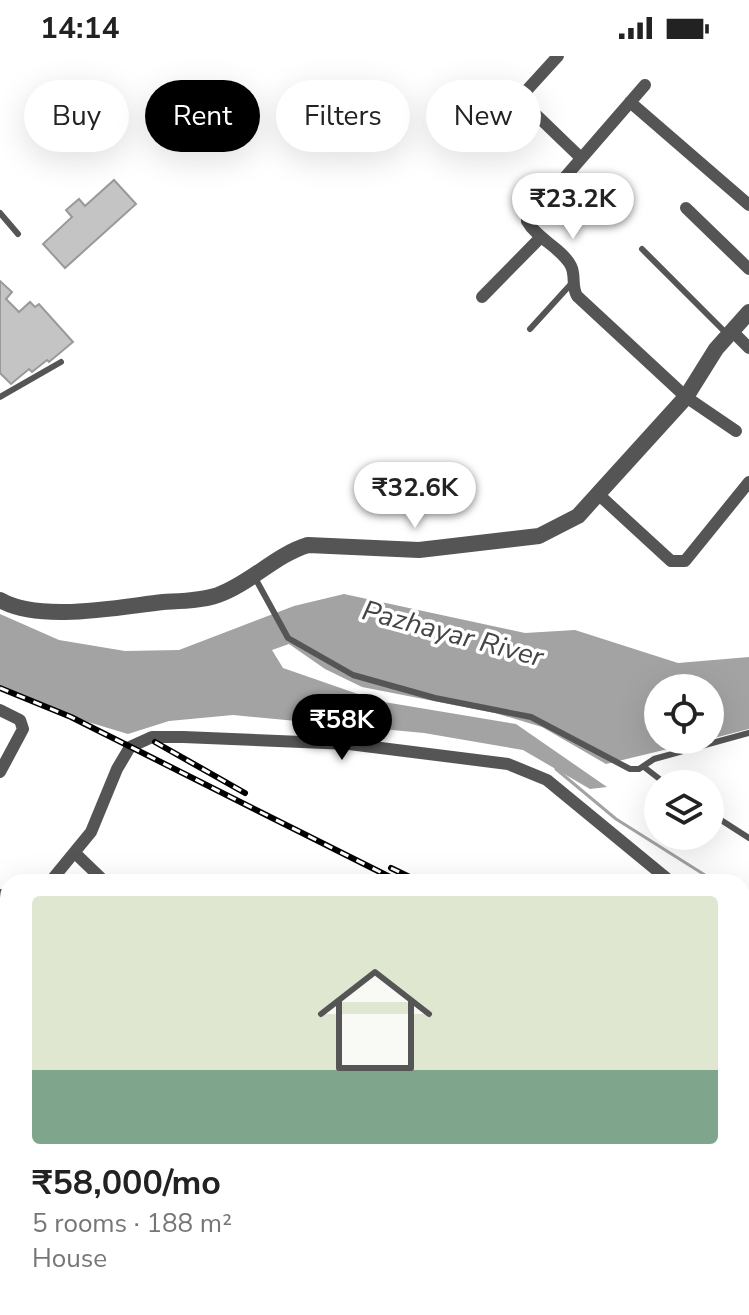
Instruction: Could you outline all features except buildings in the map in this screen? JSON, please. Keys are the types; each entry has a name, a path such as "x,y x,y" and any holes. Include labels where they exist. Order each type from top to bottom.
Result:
{"street":[{"path":"550,59 527,90 525,104 581,158"},
{"path":"645,85 528,216 529,226 570,263 573,273 571,284 577,296 686,397 736,431"},
{"path":"630,102 749,205"},
{"path":"686,208 749,269"},
{"path":"482,297 541,237"},
{"path":"0,600 26,610 91,611 214,597 254,576 292,550 308,545 419,550 539,536 578,516 686,397 730,333 749,312"},
{"path":"730,333 749,348"},
{"path":"598,494 671,561 679,563 685,561 749,482"},
{"path":"0,710 20,720 23,729 0,772"},
{"path":"57,874 76,854 101,813 117,769 130,747 152,737 334,744 508,764 547,780 661,874"},
{"path":"76,854 97,874"}],"lane":[{"path":"0,213 18,234"},
{"path":"642,249 730,333"},
{"path":"530,329 571,284"},
{"path":"0,397 61,362"},
{"path":"254,576 288,638 353,675 435,698 531,717 634,770 654,759 749,733"},
{"path":"644,767 648,770"},
{"path":"724,822 749,838"}],"water":[{"name":"Pazhayar River","path":"344,594 525,633 575,630 678,663 749,657 749,729 724,735 724,674 644,674 644,754 647,754 606,764 542,727 495,713 362,687 325,669 289,644 272,650 283,668 378,701 516,724 607,787 590,789 523,750 424,733 233,715 169,721 128,734 88,722 0,685 0,614 59,640 125,651 179,650 294,606"}],"waterway":[{"path":"556,769 616,819 703,874"}],"railway":[{"path":"0,688 71,717 384,874"},
{"path":"155,742 245,793"},
{"path":"391,868 403,874"}]}
